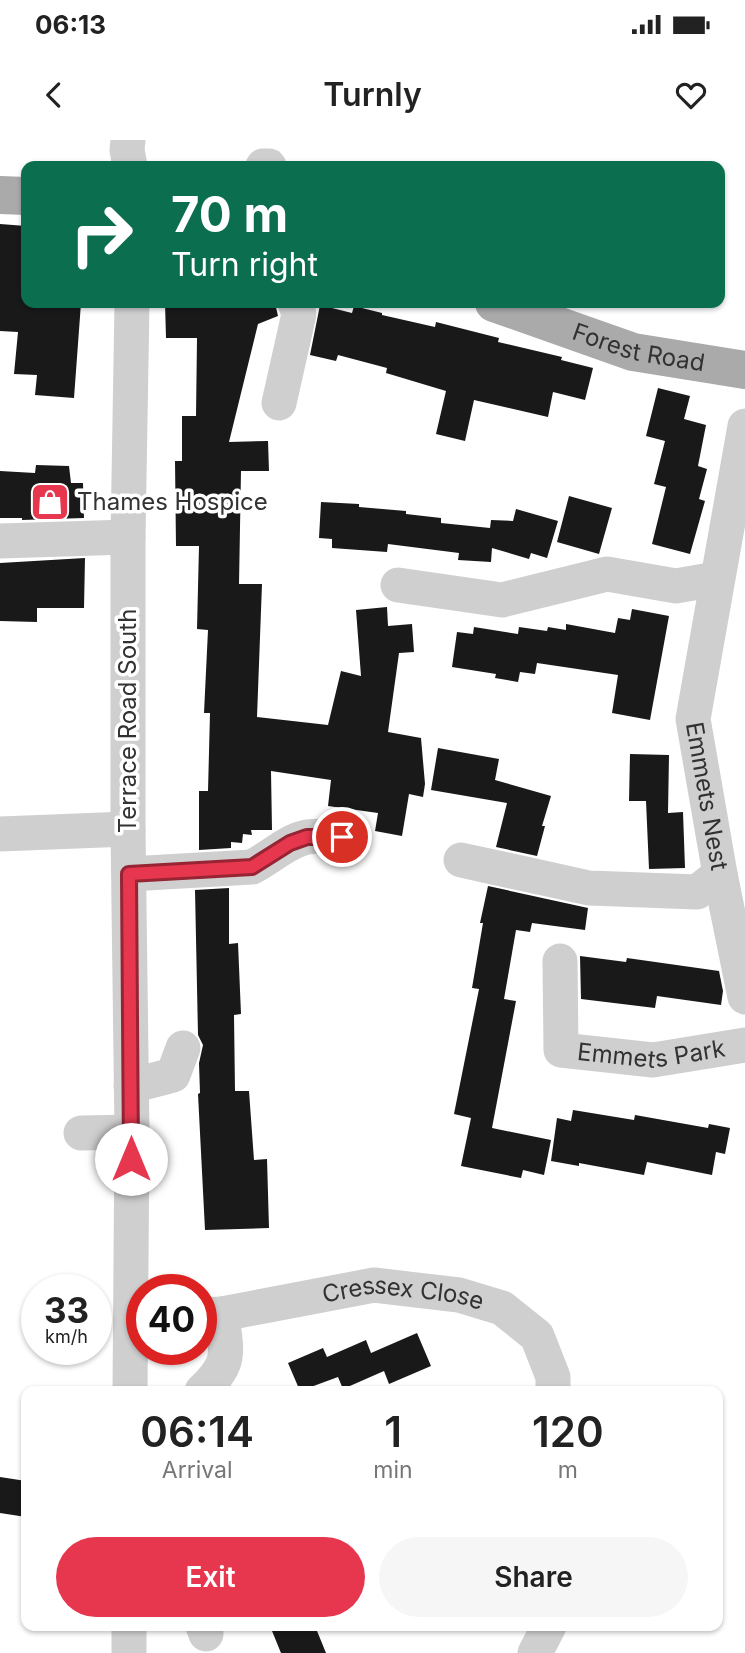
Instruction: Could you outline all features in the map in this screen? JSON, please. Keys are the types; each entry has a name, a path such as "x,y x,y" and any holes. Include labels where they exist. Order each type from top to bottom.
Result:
{"main road":[{"path":"0,195 21,196"},
{"name":"Forest Road","path":"508,308 633,352 745,370"}],"street":[{"path":"128,140 129,161"},
{"name":"Terrace Road South","path":"132,308 128,537 128,830 135,1274"},
{"path":"279,403 299,314 297,308"},
{"name":"Emmets Nest","path":"461,860 589,888 697,892 720,874 693,719 745,426"},
{"path":"0,541 128,537"},
{"path":"397,585 502,600 607,574 676,586 716,579"},
{"path":"0,834 128,830"},
{"path":"129,874 252,867 290,843 307,837 342,837"},
{"path":"720,874 745,998"},
{"name":"Emmets Park","path":"560,961 561,1050 653,1060 745,1045"},
{"path":"131,1086 173,1075 183,1048"},
{"path":"81,1133 132,1132"},
{"name":"Cressex Close","path":"217,1313 374,1285 459,1295 502,1308 537,1336 553,1377 553,1386"},
{"path":"207,1386 220,1374 226,1353 217,1328"},
{"name":"Terrace Road South","path":"130,1386 132,1365"},
{"path":"130,1631 130,1653"},
{"path":"535,1653 546,1631"}],"building":[{"path":"0,224 21,226 21,308 81,308 74,398 35,395 37,375 14,374 18,332 0,331"},
{"path":"165,308 276,308 278,316 258,324 229,442 268,441 269,471 241,471 239,584 262,584 257,717 328,725 341,671 361,676 356,610 387,607 388,626 412,624 414,652 399,653 388,732 421,738 425,784 423,797 409,794 402,836 375,831 378,813 328,806 331,780 271,771 272,830 251,830 252,835 243,834 242,843 231,842 231,848 199,850 199,791 208,791 210,713 204,713 208,630 197,629 199,546 176,546 175,461 182,461 182,416 196,416 197,338 166,338"},
{"path":"319,308 352,313 353,308 362,308 435,327 436,322 499,338 498,342 562,357 561,360 593,368 585,400 553,392 548,417 474,400 465,441 436,434 446,391 386,373 387,368 338,355 336,361 310,355"},
{"path":"658,388 690,396 684,419 706,425 698,466 707,469 699,499 705,501 690,554 652,544 666,487 654,484 665,441 646,436"},
{"path":"36,465 69,466 71,483 83,483 84,518 0,518 0,471 35,473"},
{"path":"569,496 612,508 599,554 557,542"},
{"path":"321,502 406,511 406,514 441,518 441,523 490,528 491,520 513,521 516,509 558,521 547,558 531,553 529,559 492,548 491,562 458,560 459,553 388,544 387,552 332,548 332,539 319,538"},
{"path":"85,558 84,608 37,608 37,622 0,621 0,563"},
{"path":"632,609 669,616 650,720 612,713 618,675 537,663 535,674 520,672 518,682 495,678 496,674 452,667 457,632 473,634 474,627 518,634 519,627 547,631 548,627 566,630 566,624 615,633 618,618 630,620"},
{"path":"438,748 499,759 495,780 551,796 537,856 496,847 507,803 431,790"},
{"path":"630,754 669,755 668,813 683,812 685,868 649,869 646,801 629,801"},
{"path":"488,886 588,908 585,930 532,923 530,932 516,930 504,999 516,1001 492,1128 551,1140 544,1175 523,1170 521,1178 461,1166 471,1118 454,1114 479,989 472,988 483,923 480,923"},
{"path":"229,888 229,944 238,943 241,1014 234,1015 235,1091 249,1091 254,1160 267,1159 269,1228 205,1230 198,1094 199,1063 203,1045 198,1035 195,890"},
{"path":"580,956 626,962 627,958 719,971 723,991 721,1005 657,996 655,1008 581,999"},
{"path":"573,1110 634,1120 635,1115 708,1128 709,1124 730,1128 725,1154 716,1152 712,1175 647,1162 644,1175 579,1163 579,1166 551,1161 557,1118 571,1121"},
{"path":"417,1333 431,1366 389,1384 384,1371 350,1386 342,1386 338,1377 314,1386 298,1386 288,1363 323,1348 327,1357 366,1340 371,1353"},
{"path":"0,1477 21,1480 21,1516 0,1513"},
{"path":"272,1631 317,1631 326,1653 281,1653"}],"place":[{"name":"Thames Hospice","path":"50,502"}],"route":[{"path":"131,1159 129,874 252,867 290,843 307,837 342,837"}]}
